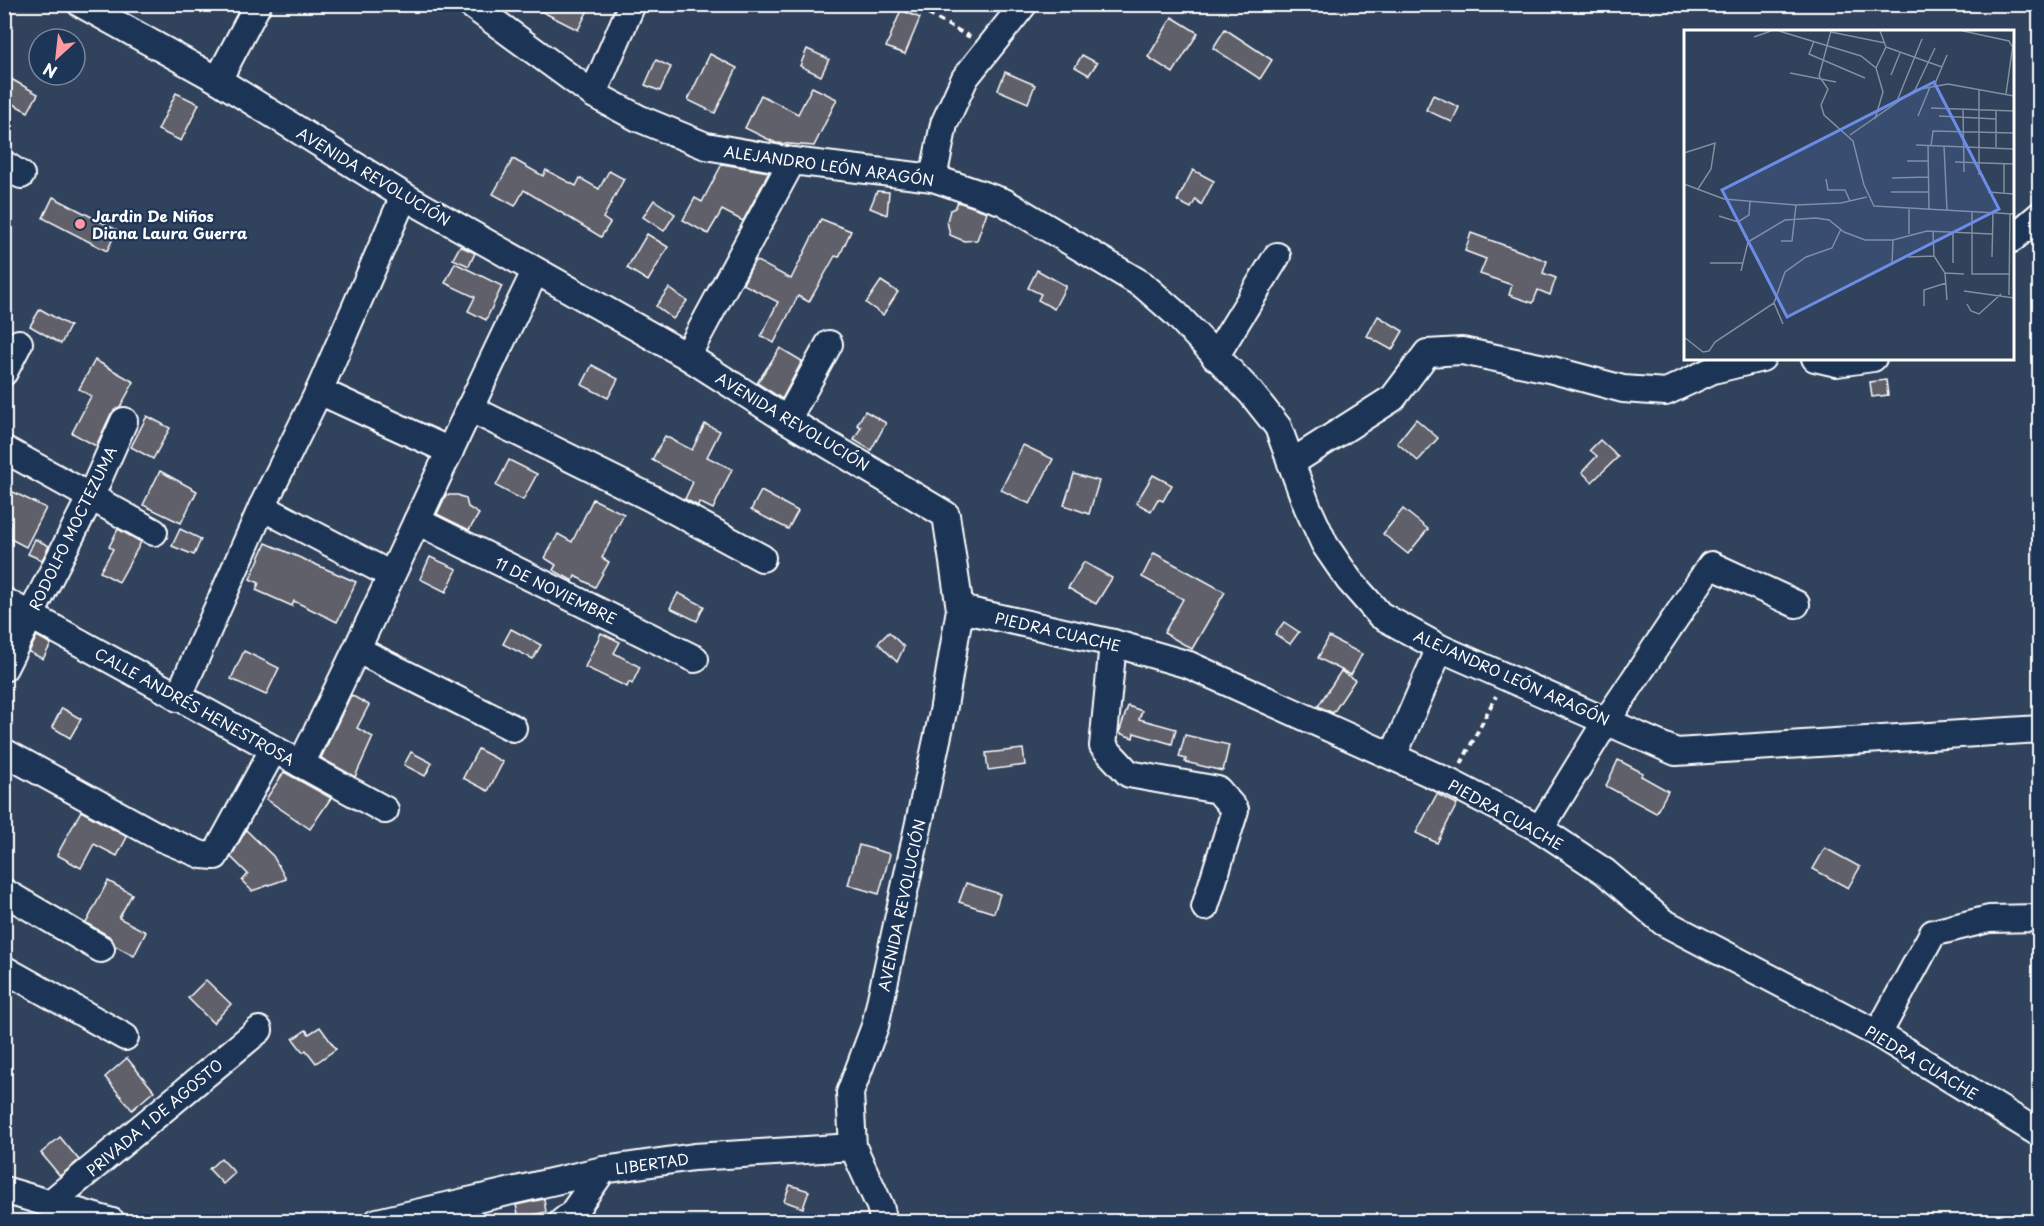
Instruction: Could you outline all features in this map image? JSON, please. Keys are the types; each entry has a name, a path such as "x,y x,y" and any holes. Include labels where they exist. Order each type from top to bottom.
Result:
{"street":[{"name":"AVENIDA REVOLUCIÓN","path":"81,4 218,80 404,196 687,356 787,420 946,515 960,609 943,711 877,1015 850,1092 853,1148"},
{"path":"218,80 258,4"},
{"name":"ALEJANDRO LEÓN ARAGÓN","path":"470,4 593,93 639,118 706,146 792,161 933,178 1004,202 1143,285 1175,313 1251,393 1278,427 1307,506 1325,545 1349,580 1380,615 1440,648 1677,752 2040,729"},
{"path":"593,93 632,4"},
{"path":"933,178 944,124 965,78 1024,4"},
{"path":"687,356 792,161"},
{"path":"178,698 262,507 319,391 404,196"},
{"path":"2014,238 2040,215"},
{"path":"1215,357 1278,256"},
{"path":"301,764 358,650 469,408 535,272"},
{"path":"4,372 19,343"},
{"path":"787,420 829,344"},
{"path":"1291,463 1393,398 1427,353 1462,351 1548,369 1623,389 1666,392 1713,370 1754,360"},
{"path":"1824,360 1837,363 1859,360"},
{"path":"319,391 450,451"},
{"path":"469,408 651,498 762,558"},
{"name":"RODOLFO MOCTEZUMA","path":"4,668 90,498 124,422"},
{"path":"4,449 154,531"},
{"path":"262,507 391,575"},
{"name":"11 DE NOVIEMBRE","path":"417,521 695,658"},
{"path":"1540,829 1607,720 1711,565 1796,604"},
{"name":"CALLE ANDRÉS HENESTROSA","path":"4,601 385,810"},
{"name":"PIEDRA CUACHE","path":"960,609 1113,643 1189,665 1451,783 1540,829 1605,872 1663,922 1878,1034 2040,1134"},
{"path":"1113,643 1103,746 1129,774 1218,790 1235,810 1205,907"},
{"path":"1394,756 1440,648"},
{"path":"358,650 513,728"},
{"path":"4,752 161,838 202,855 215,856 273,750"},
{"path":"4,892 101,949"},
{"path":"1878,1034 1933,933 1989,919 2040,918"},
{"path":"4,969 125,1037"},
{"name":"PRIVADA 1 DE AGOSTO","path":"49,1204 259,1030"},
{"path":"853,1148 880,1206 884,1221"},
{"name":"LIBERTAD","path":"376,1221 603,1170 694,1157 853,1148"},
{"path":"562,1221 572,1214 603,1170"},
{"path":"11,1200 49,1204 112,1221"}],"path":[{"path":"910,4 989,47"},
{"path":"1451,783 1507,676"}],"building":[{"path":"527,4 591,4 578,30"},
{"path":"901,10 920,18 905,54 886,47"},
{"path":"1172,17 1198,33 1173,73 1148,57"},
{"path":"1225,29 1272,60 1260,79 1213,48"},
{"path":"807,49 829,59 821,76 800,66"},
{"path":"710,54 737,68 715,113 688,100"},
{"path":"1082,55 1097,63 1089,75 1075,67"},
{"path":"656,60 671,67 660,91 645,85"},
{"path":"1005,72 1035,85 1028,103 998,90"},
{"path":"11,79 38,94 28,112 4,99 4,91"},
{"path":"812,87 837,99 814,146 776,143 745,128 761,95 798,114"},
{"path":"176,93 199,104 181,141 158,130"},
{"path":"1433,95 1459,107 1452,122 1426,110"},
{"path":"513,159 543,176 546,170 576,186 580,178 599,189 609,171 624,179 603,218 610,223 601,237 524,190 515,206 493,194"},
{"path":"722,164 769,172 743,221 722,210 708,234 683,220 695,198 702,202"},
{"path":"1193,170 1214,181 1201,205 1196,199 1191,208 1177,201"},
{"path":"877,191 889,192 887,215 870,208"},
{"name":"Jardin De Niños Diana Laura Guerra","path":"53,197 117,230 107,251 43,218"},
{"path":"654,200 675,214 664,231 643,217"},
{"path":"958,202 987,212 977,240 964,241 950,235 947,221 950,210 955,208"},
{"path":"821,219 851,231 839,257 835,256 809,302 798,296 774,343 761,336 778,302 743,284 755,260 791,279"},
{"path":"1471,233 1547,261 1543,273 1556,278 1550,295 1538,290 1533,303 1509,295 1512,285 1480,274 1486,259 1465,251"},
{"path":"647,234 668,247 648,281 627,268"},
{"path":"460,246 475,253 469,266 453,259"},
{"path":"455,263 502,286 486,320 468,311 475,297 445,283"},
{"path":"1037,270 1066,286 1054,309 1038,300 1041,294 1028,288"},
{"path":"881,281 898,292 883,315 866,303"},
{"path":"669,288 687,301 673,319 656,306"},
{"path":"40,309 70,326 61,344 30,326"},
{"path":"1378,316 1403,331 1392,350 1367,336"},
{"path":"780,348 802,361 782,399 757,383"},
{"path":"95,360 134,382 120,407 111,414 96,446 72,433 91,396 79,389"},
{"path":"592,365 618,379 608,398 582,385"},
{"path":"1886,380 1888,395 1872,397 1870,382"},
{"path":"865,411 886,423 871,450 854,440 861,427 857,425"},
{"path":"147,416 170,428 153,459 131,447"},
{"path":"1416,419 1438,438 1418,461 1397,443"},
{"path":"705,424 720,431 707,457 732,469 713,509 699,502 698,506 685,499 693,482 652,460 665,436 692,450"},
{"path":"1600,440 1618,457 1592,482 1582,472 1597,456 1590,450"},
{"path":"1023,445 1053,459 1030,504 1001,490"},
{"path":"509,460 537,474 523,500 496,486"},
{"path":"160,471 197,491 181,523 143,505"},
{"path":"1074,474 1099,481 1089,514 1064,505"},
{"path":"1153,475 1172,485 1163,501 1158,499 1151,511 1136,503"},
{"path":"761,491 798,511 788,529 751,510"},
{"path":"13,492 46,508 26,547 5,536 11,524 4,520 4,510"},
{"path":"446,495 458,495 466,499 468,507 479,514 469,530 437,514"},
{"path":"593,499 624,514 602,558 609,562 595,587 575,576 573,581 553,570 556,565 545,558 558,534 572,542"},
{"path":"1403,509 1428,529 1408,554 1383,534"},
{"path":"118,529 141,542 119,582 100,572 113,549 109,547"},
{"path":"180,529 201,539 194,555 172,546"},
{"path":"35,539 49,546 42,560 28,554"},
{"path":"266,543 356,582 337,622 294,601 292,606 256,590 259,583 250,579"},
{"path":"1154,553 1225,592 1192,649 1164,633 1183,599 1142,577"},
{"path":"430,557 457,569 446,592 420,579"},
{"path":"1084,562 1112,578 1096,604 1068,588"},
{"path":"678,593 704,606 697,621 670,608"},
{"path":"1284,622 1299,632 1290,644 1275,634"},
{"path":"511,629 541,645 533,659 503,644"},
{"path":"889,632 904,647 897,662 878,643"},
{"path":"601,633 620,642 614,653 640,667 632,684 629,682 627,687 585,667"},
{"path":"37,636 51,644 43,659 29,652"},
{"path":"1329,637 1362,654 1351,675 1318,658"},
{"path":"244,651 279,668 266,695 231,679"},
{"path":"1341,671 1355,680 1333,713 1318,706"},
{"path":"351,695 369,705 357,728 373,737 355,777 321,758"},
{"path":"1128,706 1142,711 1139,719 1176,729 1172,744 1134,733 1133,738 1119,733"},
{"path":"62,708 81,719 70,738 52,727"},
{"path":"1185,735 1229,745 1223,771 1185,762 1186,759 1179,757"},
{"path":"478,749 503,762 488,791 463,778"},
{"path":"1023,749 1025,765 988,770 986,753"},
{"path":"411,752 432,763 425,776 404,765"},
{"path":"1618,760 1643,773 1641,776 1668,791 1656,813 1606,786"},
{"path":"284,772 331,798 310,829 266,799"},
{"path":"1437,794 1457,804 1437,843 1416,833"},
{"path":"81,811 127,837 117,856 94,844 81,868 57,855"},
{"path":"246,830 273,856 286,879 252,891 242,881 248,874 231,857"},
{"path":"859,845 890,854 879,894 848,885"},
{"path":"1825,848 1860,867 1848,888 1813,869"},
{"path":"108,881 132,894 119,918 146,932 134,956 115,946 109,936 86,923"},
{"path":"966,883 1000,894 994,913 959,902"},
{"path":"206,980 231,1004 213,1023 188,998"},
{"path":"320,1027 336,1049 316,1063 293,1039 306,1030 309,1034"},
{"path":"127,1058 154,1091 132,1110 105,1077"},
{"path":"60,1137 79,1160 60,1176 41,1153"},
{"path":"221,1158 235,1173 223,1184 209,1169"},
{"path":"790,1185 809,1191 803,1208 784,1201"},
{"path":"544,1199 546,1212 519,1218 516,1205"}],"place":[{"name":"Jardin De Niños Diana Laura Guerra","path":"80,224"}]}
